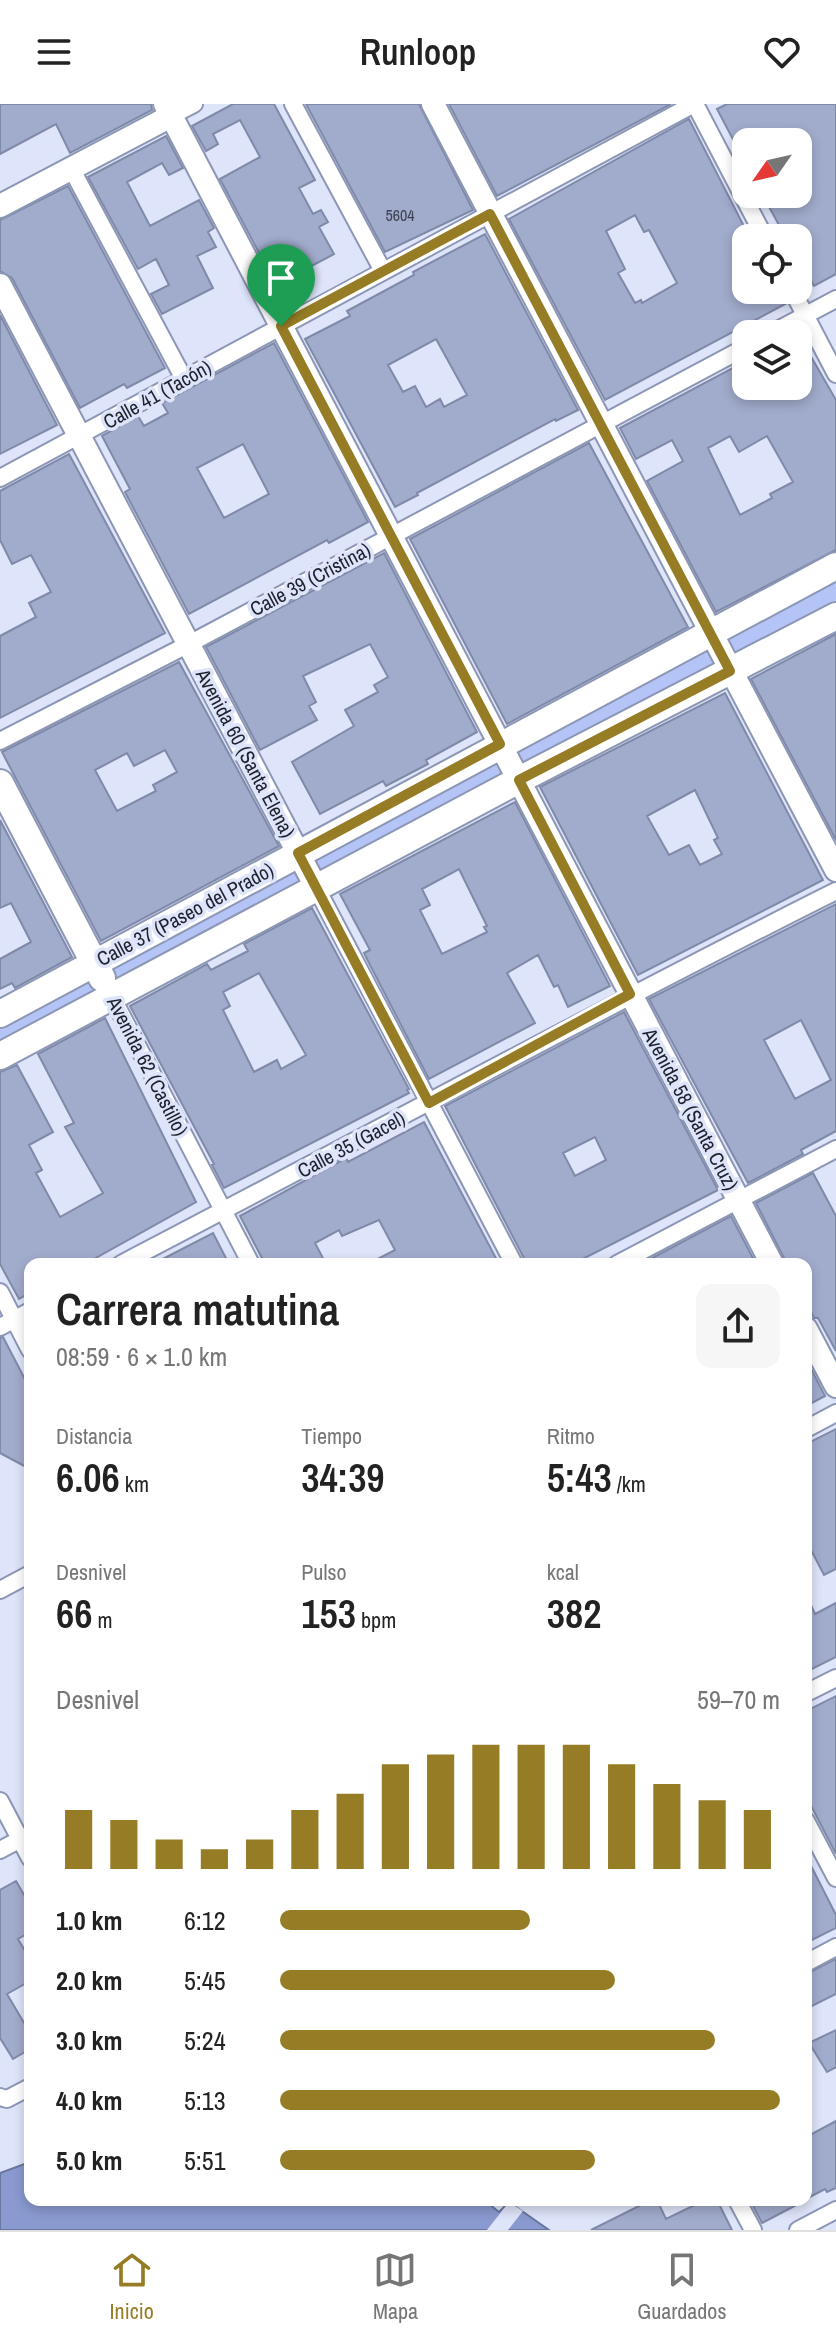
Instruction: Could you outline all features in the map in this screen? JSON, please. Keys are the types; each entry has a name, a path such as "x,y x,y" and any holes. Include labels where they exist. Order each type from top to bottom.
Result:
{"main road":[{"path":"433,104 836,870"},
{"path":"0,206 168,110"},
{"name":"Avenida 58 (Santa Cruz)","path":"168,110 769,1258"},
{"name":"Avenida 60 (Santa Elena)","path":"0,285 317,889"},
{"name":"Calle 37 (Paseo del Prado)","path":"0,1014 836,566"},
{"name":"Calle 37 (Paseo del Prado)","path":"0,1056 519,780 836,616"},
{"name":"Avenida 62 (Castillo)","path":"0,783 111,995"},
{"path":"812,1340 836,1386"}],"street":[{"path":"168,110 194,104"},
{"path":"293,104 383,271"},
{"path":"695,104 758,224"},
{"name":"Calle 41 (Tacón)","path":"0,478 695,104"},
{"path":"71,168 184,379"},
{"path":"796,320 836,299"},
{"path":"799,304 836,374"},
{"name":"Calle 39 (Cristina)","path":"0,741 189,644 732,355"},
{"name":"Avenida 60 (Santa Elena)","path":"317,889 511,1258"},
{"name":"Calle 35 (Gacel)","path":"133,1258 630,994 836,891"},
{"name":"Avenida 62 (Castillo)","path":"111,995 248,1258"},
{"path":"628,1258 836,1149"},
{"path":"0,1292 7,1324 24,1343"},
{"path":"812,1426 836,1413"},
{"path":"0,1590 24,1577"},
{"path":"812,1690 836,1678"},
{"path":"0,1801 24,1835"},
{"path":"812,1832 836,1878"},
{"path":"0,1850 24,1837"},
{"path":"812,1960 836,1947"},
{"path":"1,2098 7,2099 24,2090"},
{"path":"740,2206 753,2230"},
{"path":"798,2230 836,2210"}],"shaded area":[{"path":"836,577 836,609 0,1048 0,1021"},
{"path":"24,2164 24,2206 492,2206 499,2212 505,2206 515,2206 549,2230 0,2230 0,2173"}],"pier":[{"path":"506,2206 515,2206 523,2211 508,2230 487,2230"}],"building":[{"path":"0,104 151,104 152,110 70,153 56,124 0,154"},
{"path":"233,104 274,104 315,180 299,188 313,214 321,210 328,222 319,227 334,254 276,285 220,179 260,157 240,120 213,134 218,144 206,151 192,126"},
{"path":"306,104 419,104 473,210 385,252"},
{"path":"449,104 671,104 497,196"},
{"path":"727,104 836,104 836,274 814,286 812,224 778,224 770,208 812,208 812,128 732,128 732,137 717,109"},
{"path":"689,119 743,224 732,224 732,304 785,304 755,320 732,320 732,332 605,400 509,219","holes":["635,215 644,232 649,230 677,283 642,303 641,300 635,303 618,273 625,269 606,231"]},
{"path":"166,136 183,168 169,175 162,163 127,182 150,226 199,200 214,228 208,232 216,247 197,256 213,288 162,314 151,294 169,285 156,259 138,269 88,177"},
{"path":"68,186 165,368 127,388 124,384 80,408 12,278 0,271 0,220"},
{"path":"485,234 578,410 555,419 395,507 305,339 350,316 347,311 414,275 413,272","holes":["436,339 467,395 444,407 440,399 426,407 415,386 403,392 388,365"]},
{"path":"0,315 57,425 0,454"},
{"path":"274,343 368,522 329,543 327,540 189,614 125,492 130,489 102,436 138,416 144,426 168,413 162,403","holes":["243,444 269,494 224,518 197,468"]},
{"path":"812,358 836,400 836,550 716,612 647,481 683,461 672,440 636,459 620,428 732,368 732,400 812,400","holes":["730,436 739,452 767,436 793,482 770,494 772,498 740,515 708,448"]},
{"path":"589,443 688,627 507,724 410,539"},
{"path":"69,454 165,633 0,718 0,636 36,617 29,603 51,592 31,555 12,564 0,540 0,491"},
{"path":"384,553 477,732 426,760 428,764 386,786 383,781 320,814 292,762 354,726 345,710 378,692 374,685 388,677 370,644 303,676 316,702 309,706 317,720 260,750 206,647"},
{"path":"836,634 836,840 751,679"},
{"path":"179,662 279,846 101,941 2,752","holes":["165,750 177,772 153,785 156,791 117,811 95,770 127,753 134,766"]},
{"path":"725,693 823,880 638,975 540,787","holes":["695,790 718,838 714,840 722,854 700,865 689,845 669,855 647,816"]},
{"path":"515,802 610,986 568,1007 538,955 507,973 535,1023 429,1079 364,953 370,950 340,894","holes":["459,869 487,926 484,927 487,932 442,954 420,910 430,905 422,889"]},
{"path":"0,820 72,957 15,988 12,983 0,989 0,959 31,942 11,903 0,908"},
{"path":"836,904 836,1131 801,1150 803,1154 748,1183 649,999","holes":["801,1020 831,1080 795,1099 764,1040"]},
{"path":"312,908 409,1093 224,1188 130,1006 207,964 211,970 248,951 244,944","holes":["259,973 306,1055 281,1069 277,1060 254,1072 223,1010 230,1006 223,992"]},
{"path":"624,1012 718,1190 585,1258 524,1258 445,1106","holes":["595,1137 606,1160 575,1176 563,1153"]},
{"path":"105,1018 196,1202 96,1258 24,1258 24,1296 19,1299 0,1264 0,1072 17,1065 53,1132 29,1145 42,1170 36,1173 60,1217 103,1193 65,1127 74,1123 38,1054"},
{"path":"424,1122 496,1258 380,1258 395,1250 379,1220 342,1236 339,1230 315,1243 323,1258 262,1258 240,1216 346,1158 348,1162"},
{"path":"813,1173 836,1216 836,1351 818,1318 812,1314 812,1258 784,1258 756,1203"},
{"path":"731,1216 753,1258 652,1258"},
{"path":"213,1233 226,1258 165,1258"},
{"path":"3,1337 24,1377 24,1466 0,1453 0,1338"},
{"path":"812,1371 825,1396 812,1403"},
{"path":"836,1429 836,1569 824,1575 812,1552 812,1441"},
{"path":"836,1603 836,1657 812,1669 812,1607 815,1614"},
{"path":"836,1696 836,1854 812,1808 812,1708"},
{"path":"812,1868 836,1915 836,1928 812,1940"},
{"path":"16,1881 24,1895 24,1936 18,1939 24,1949 24,1984 7,1994 24,2023 24,2053 13,2059 0,2038 0,1890"},
{"path":"836,1959 836,1994 812,2006 812,1971"},
{"path":"836,2030 836,2067 827,2072 812,2048 812,2042"},
{"path":"836,2121 836,2188 827,2192 825,2189 812,2196 812,2134"},
{"path":"639,2206 660,2206 666,2219 693,2206 720,2206 732,2230 591,2230"},
{"path":"753,2206 795,2206 762,2223"}],"route":[{"path":"490,214 730,671 519,780 630,994 429,1103 298,853 500,744 281,326 490,214"}]}
